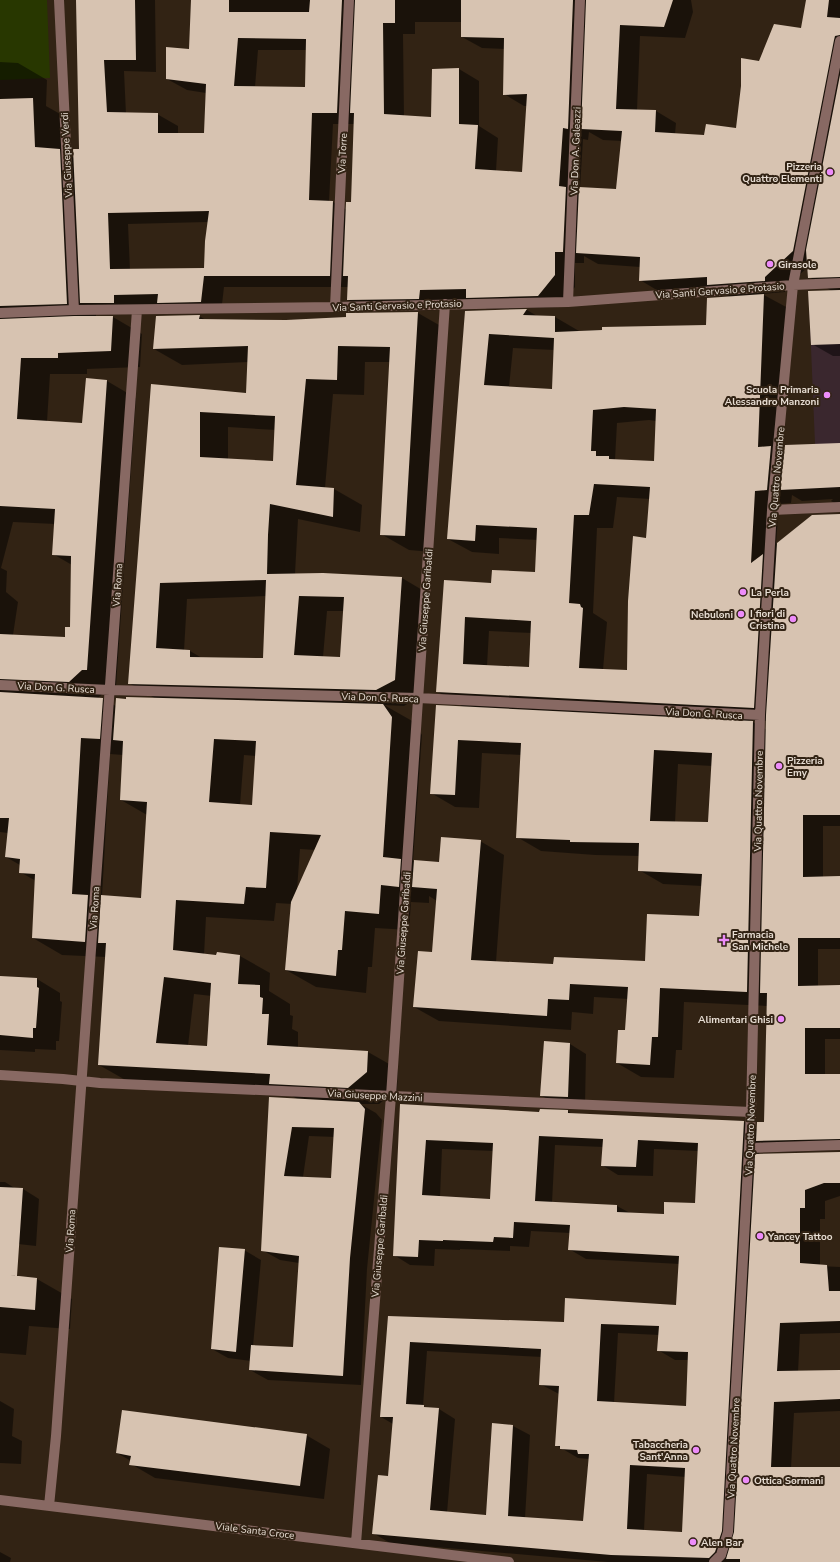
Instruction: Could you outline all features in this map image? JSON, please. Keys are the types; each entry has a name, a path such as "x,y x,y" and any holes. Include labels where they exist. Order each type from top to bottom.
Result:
{"street":[{"name":"Via Giuseppe Verdi","path":"59,0 74,310"},
{"name":"Via Torre","path":"335,307 349,0"},
{"name":"Via Don A. Galeazzi","path":"568,302 580,0"},
{"name":"Via Quattro Novembre","path":"714,1562 721,1555 728,1532 751,1112 760,715 772,510 793,285 840,41"},
{"name":"Via Santi Gervasio e Protasio","path":"0,313 74,310 335,307 568,302 793,285 840,283"},
{"name":"Via Giuseppe Garibaldi","path":"356,1543 391,1096 445,304"},
{"name":"Via Roma","path":"49,1506 56,1436 137,310"},
{"path":"772,510 840,507"},
{"name":"Via Don G. Rusca","path":"0,685 110,690 418,698 760,715"},
{"name":"Via Giuseppe Mazzini","path":"0,1075 81,1080 100,1083 751,1112"},
{"path":"749,1148 840,1145"},
{"name":"Viale Santa Croce","path":"0,1500 509,1562"}],"shaded area":[{"name":"Scuola Primaria Alessandro Manzoni","path":"840,298 840,487 795,489 815,444 809,300"}],"green space":[{"path":"0,0 47,0 50,78 0,80"}],"building":[{"path":"76,0 135,0 136,60 104,60 107,112 158,113 158,133 204,133 206,84 166,79 166,47 189,49 191,0 229,0 229,12 309,12 310,0 342,0 337,113 312,113 309,200 333,201 330,276 204,276 201,302 157,303 158,294 114,295 114,303 80,303 73,149 79,149","holes":["238,38 306,39 305,87 234,86","209,211 205,241 204,268 110,269 108,213"]},
{"path":"355,0 395,0 395,23 383,23 384,114 431,117 432,69 459,68 459,124 478,125 475,169 522,172 527,94 503,95 504,38 461,37 461,0 573,0 568,129 563,128 559,186 566,187 563,252 555,252 555,275 538,296 466,298 466,289 420,290 419,299 347,300 348,276 343,276 346,202 351,202 354,113 350,113"},
{"path":"586,0 673,0 664,27 620,25 616,109 656,110 655,132 704,135 706,124 736,128 741,86 741,58 759,61 774,24 801,28 806,0 829,0 827,17 840,18 840,35 835,36 834,40 793,251 765,277 765,281 707,285 707,277 639,281 640,257 576,253 579,187 616,189 622,131 581,129"},
{"path":"840,75 840,277 808,278 806,250"},
{"path":"33,98 35,147 60,149 67,304 0,306 0,99"},
{"path":"840,290 840,344 811,345 808,291"},
{"path":"764,294 758,447 771,446 767,490 755,491 751,563 763,554 754,708 436,692 444,580 491,583 492,570 535,572 537,528 476,525 475,541 447,539 465,311 527,309 523,315 555,316 555,332 602,330 602,327 706,325 707,298","holes":["489,334 554,338 552,389 484,385","624,407 656,409 654,461 609,459 609,456 596,456 596,451 591,451 593,410","594,484 650,487 646,538 633,536 628,601 627,670 579,668 583,608 580,604 569,603 574,515 589,515","465,617 531,621 529,667 463,664"]},
{"path":"418,312 405,536 380,535 390,347 338,346 337,380 306,379 296,485 334,488 333,517 270,504 267,574 323,573 402,577 395,680 376,690 128,684 151,384 246,393 248,346 153,349 156,316 200,315 199,319 286,320 346,317 346,313","holes":["200,412 275,416 273,461 200,457","266,580 263,658 190,657 190,650 156,648 160,583","299,596 344,597 340,657 294,655"]},
{"path":"113,316 111,351 58,353 58,358 21,358 17,419 82,423 86,378 107,380 87,670 82,670 69,682 0,679 0,634 65,637 65,627 70,627 71,556 52,555 55,509 0,506 0,319"},
{"path":"840,443 840,487 780,490 785,445"},
{"path":"840,514 840,815 803,815 803,877 840,876 840,938 798,938 798,986 840,985 840,1028 805,1028 805,1074 840,1074 840,1139 756,1141 757,1122 764,1122 767,993 760,993 766,715 777,543 812,515"},
{"path":"0,692 103,698 100,739 81,738 72,894 88,895 85,942 32,938 35,874 19,873 20,859 5,857 9,818 0,818"},
{"path":"126,697 383,704 392,717 383,857 401,859 399,887 381,885 379,914 345,911 342,950 338,950 336,976 285,970 291,902 321,835 270,832 266,888 246,887 244,904 176,900 173,950 216,955 217,952 240,955 238,984 260,985 260,997 263,998 262,1014 269,1014 267,1045 368,1051 367,1072 348,1088 269,1084 270,1074 98,1065 106,943 98,943 101,895 141,898 147,802 120,800 123,741 113,740 116,698 126,699","holes":["214,739 256,741 252,805 209,802","164,977 211,983 207,1046 156,1043"]},
{"path":"436,705 753,721 747,992 660,988 658,1037 652,1037 650,1065 616,1063 618,1030 625,1030 628,987 570,984 569,1000 548,999 547,1016 413,1007 418,951 432,952 437,889 412,887 414,860 439,862 441,837 481,840 471,960 553,964 554,957 645,961 647,914 699,916 702,874 638,871 639,843 570,842 570,840 516,838 521,743 458,740 455,795 430,794","holes":["654,750 712,753 708,822 650,821"]},
{"path":"0,976 37,978 37,987 39,988 36,1028 33,1028 33,1038 0,1035"},
{"path":"544,1041 570,1043 568,1097 540,1096"},
{"path":"269,1097 359,1102 365,1109 350,1258 343,1376 249,1370 251,1345 293,1347 299,1256 261,1251","holes":["292,1127 334,1128 331,1178 284,1176"]},
{"path":"400,1104 539,1112 540,1109 568,1110 568,1113 744,1121 722,1531 715,1552 709,1558 611,1555 372,1534 378,1475 388,1476 393,1417 380,1417 388,1316 564,1322 565,1298 676,1305 679,1256 568,1250 570,1225 514,1222 513,1238 494,1237 493,1242 419,1240 418,1257 393,1256","holes":["539,1136 603,1139 601,1166 636,1167 638,1140 698,1143 695,1203 664,1202 664,1214 617,1212 617,1205 535,1201","426,1140 493,1143 490,1199 422,1195","601,1324 659,1326 657,1351 688,1352 686,1406 597,1401","410,1342 541,1349 539,1385 559,1386 555,1446 560,1446 560,1449 577,1450 578,1454 589,1454 583,1521 508,1516 513,1425 492,1423 486,1515 430,1510 439,1408 424,1407 424,1405 406,1404","630,1465 685,1468 682,1532 627,1529"]},
{"path":"840,1152 840,1183 824,1183 805,1190 805,1208 800,1208 800,1263 827,1265 829,1291 840,1291 840,1321 780,1323 777,1371 840,1370 840,1399 774,1402 771,1467 840,1467 840,1562 740,1562 740,1559 726,1559 734,1532 755,1154"},
{"path":"0,1187 23,1188 17,1276 37,1278 35,1310 0,1307"},
{"path":"219,1247 245,1249 236,1352 211,1349"},
{"path":"122,1410 307,1434 300,1486 129,1465 131,1456 116,1453"}],"place":[{"name":"Pizzeria Quattro Elementi","path":"830,172"},
{"name":"Girasole","path":"770,264"},
{"name":"Scuola Primaria Alessandro Manzoni","path":"827,395"},
{"name":"La Perla","path":"743,592"},
{"name":"Nebuloni","path":"741,614"},
{"name":"I fiori di Cristina","path":"793,619"},
{"name":"Pizzeria Emy","path":"779,766"},
{"name":"Farmacia San Michele","path":"724,940"},
{"name":"Alimentari Ghisi","path":"781,1019"},
{"name":"Yancey Tattoo","path":"760,1236"},
{"name":"Tabaccheria Sant'Anna","path":"696,1450"},
{"name":"Ottica Sormani","path":"746,1480"},
{"name":"Alen Bar","path":"693,1542"}]}
